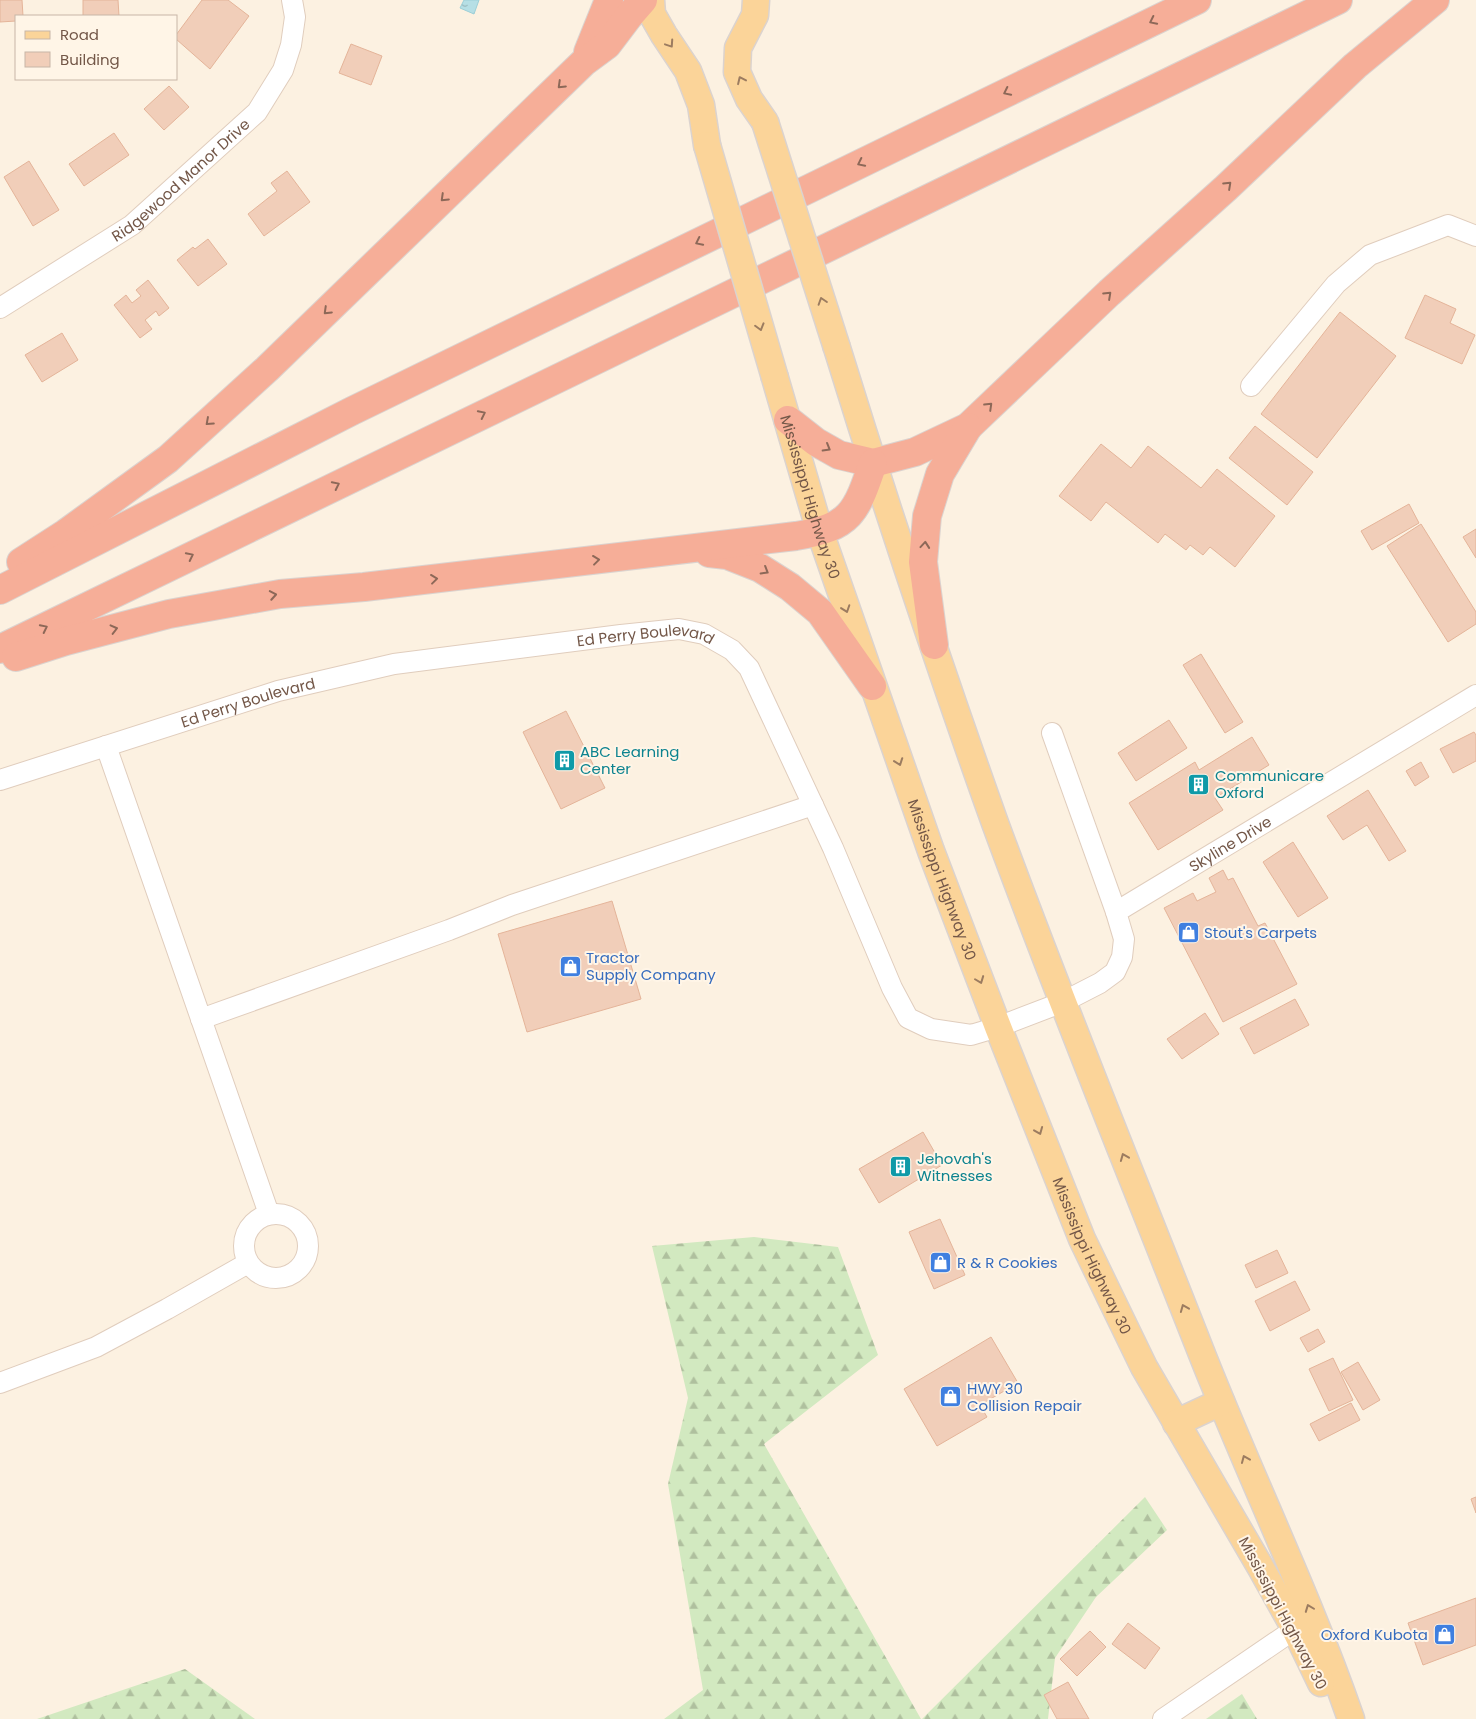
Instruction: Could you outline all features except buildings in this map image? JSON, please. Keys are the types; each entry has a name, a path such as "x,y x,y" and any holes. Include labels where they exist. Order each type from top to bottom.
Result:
{"highway":[{"path":"584,62 609,0"},
{"path":"0,575 66,533 168,459 267,369 584,62 607,45 628,16 643,0"},
{"path":"0,590 352,410 1197,0"},
{"path":"0,649 1338,0"},
{"path":"934,645 923,562 927,516 940,474 968,427 1102,300 1226,188 1354,66 1435,0"},
{"path":"788,420 816,442 839,455 873,463 915,452 968,427"},
{"path":"0,662 66,641 170,614 280,594 373,586 685,550 820,532 835,526 850,515 862,497 873,463"},
{"path":"685,550 728,555 760,568 790,587 820,612 872,686"}],"main road":[{"name":"Mississippi Highway 30","path":"651,0 652,14 688,70 700,105 707,145 820,532 872,686 931,851 1082,1239 1144,1368 1295,1629 1339,1719"},
{"name":"Mississippi Highway 30","path":"756,0 755,16 738,48 737,72 749,99 765,122 873,463 995,823 1063,1002 1221,1402 1304,1596 1351,1719"},
{"path":"1176,1423 1221,1402"}],"street":[{"name":"Ridgewood Manor Drive","path":"0,308 132,225 257,112 283,70 291,45 295,17 292,0"},
{"path":"1251,386 1336,284 1370,254 1448,225 1476,236"},
{"name":"Ed Perry Boulevard","path":"0,780 278,691 394,664 621,635 679,630 704,634 732,650 749,668 813,805 892,988 908,1018 931,1030 971,1035 998,1027 1063,1002"},
{"name":"Skyline Drive","path":"1116,912 1476,695"},
{"path":"1052,733 1124,939 1122,957 1115,972 1100,983 1063,1002"},
{"path":"106,746 269,1214"},
{"path":"201,1019 449,930 512,905 813,805"},
{"path":"269,1214 280,1214 291,1217 300,1224 306,1234 307,1256 294,1273 284,1278 273,1278 264,1276 248,1263 244,1253 246,1233 259,1218 269,1214"},
{"path":"0,1383 96,1347 248,1263"},
{"path":"1163,1719 1295,1629"}],"green space":[{"path":"754,1237 838,1247 878,1355 764,1444 921,1719 664,1719 703,1690 668,1484 688,1398 652,1246"},
{"path":"1145,1497 1167,1530 1096,1597 1055,1658 1048,1719 922,1719"},
{"path":"185,1669 255,1719 37,1719"},
{"path":"1242,1694 1257,1719 1206,1719"}],"water":[{"path":"464,0 479,0 474,14 460,8"}],"place":[{"name":"ABC Learning Center","path":"564,760"},
{"name":"Communicare Oxford","path":"1199,784"},
{"name":"Stout's Carpets","path":"1188,932"},
{"name":"Tractor Supply Company","path":"570,966"},
{"name":"Jehovah's Witnesses","path":"901,1167"},
{"name":"R & R Cookies","path":"941,1262"},
{"name":"HWY 30 Collision Repair","path":"951,1397"},
{"name":"Oxford Kubota","path":"1444,1634"}]}
